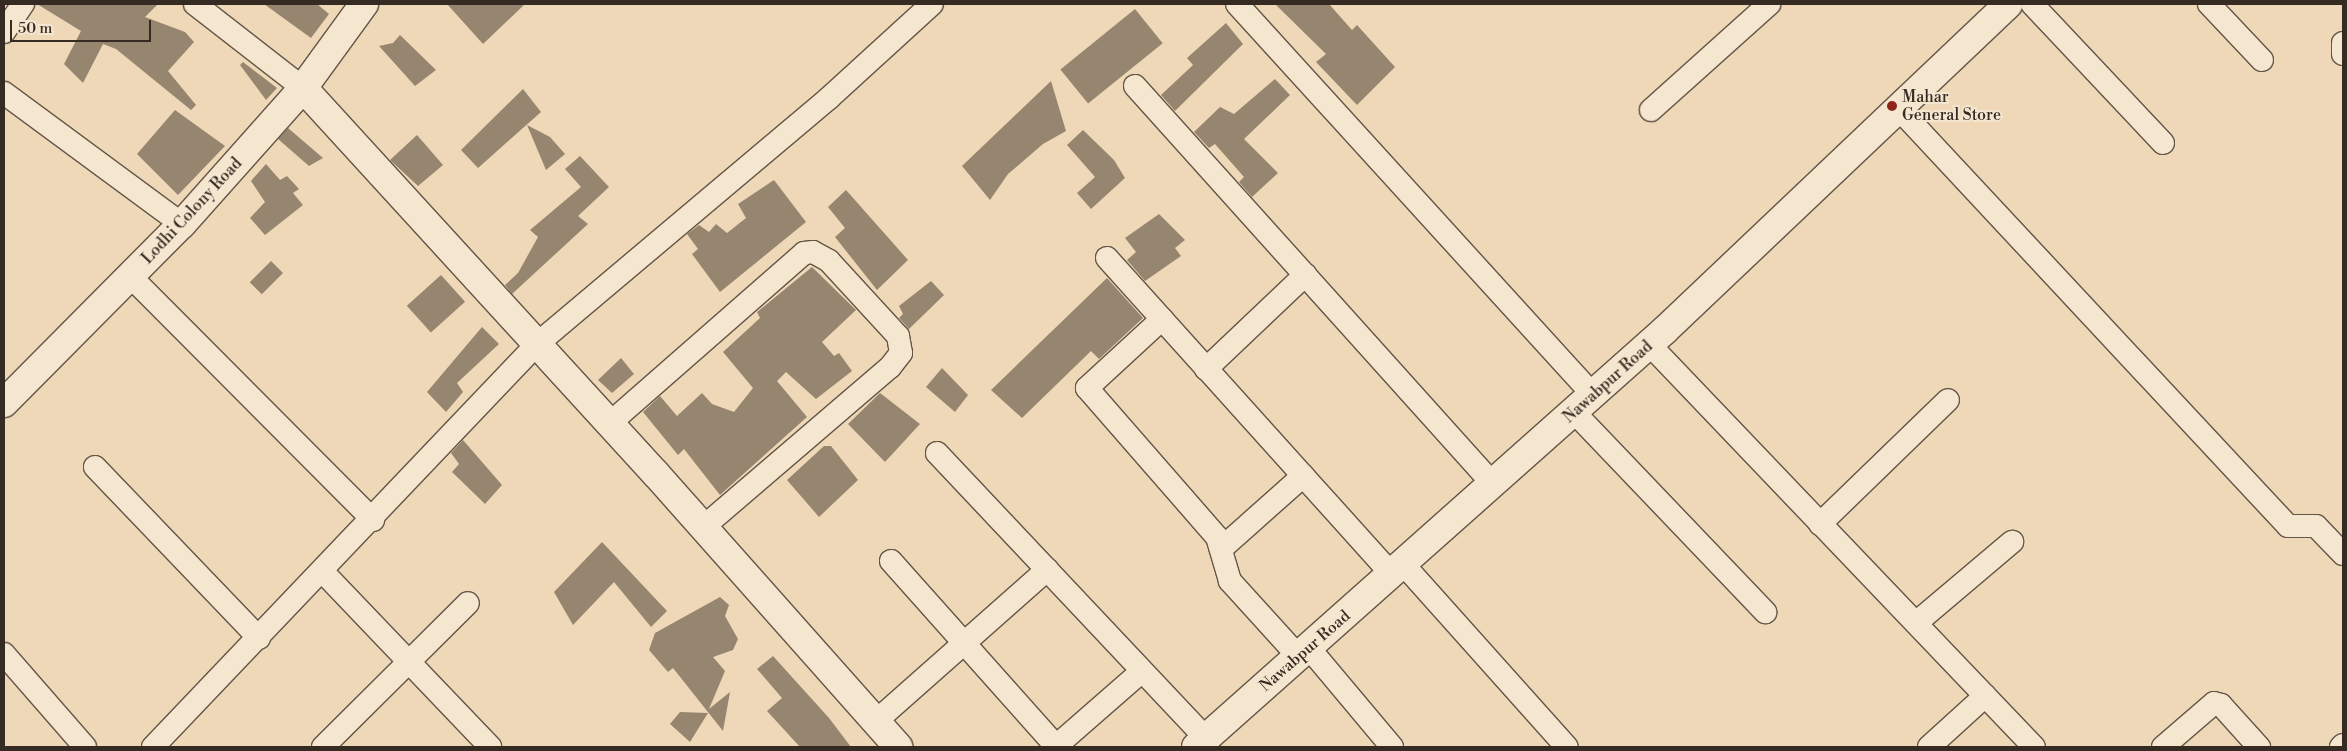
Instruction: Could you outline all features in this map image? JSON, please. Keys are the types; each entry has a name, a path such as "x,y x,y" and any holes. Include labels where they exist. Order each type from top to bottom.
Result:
{"street":[{"path":"4,32 23,4"},
{"path":"195,4 302,88 610,423 898,747"},
{"name":"Lodhi Colony Road","path":"4,403 182,224 302,88 364,4"},
{"path":"153,747 373,520 538,344 829,98 932,4"},
{"path":"1237,4 1765,612"},
{"path":"1651,110 1769,4"},
{"name":"Nawabpur Road","path":"1201,742 1398,570 1649,344 2008,4"},
{"path":"2032,4 2162,143"},
{"path":"2209,4 2262,60"},
{"path":"2343,43 2343,54"},
{"path":"1135,86 1493,484"},
{"path":"4,93 182,224"},
{"path":"1898,108 2288,526 2316,526 2343,554"},
{"path":"610,423 804,253 813,252 829,261 898,336 902,353 890,367 703,527"},
{"path":"1107,258 1303,476 1398,570 1567,747"},
{"path":"1206,369 1305,275"},
{"path":"130,278 373,520"},
{"path":"1162,319 1087,388 1217,537 1230,581 1304,653 1392,747"},
{"path":"1649,344 2034,747"},
{"path":"1820,524 1948,400"},
{"path":"937,453 1141,672 1201,742"},
{"path":"95,467 259,638"},
{"path":"1221,549 1303,476"},
{"path":"1916,623 2012,542"},
{"path":"891,561 1056,747 1141,672"},
{"path":"875,722 1046,570"},
{"path":"323,572 490,747"},
{"path":"323,747 468,603"},
{"path":"4,654 85,747"},
{"path":"1929,747 1985,696"},
{"path":"2163,747 2214,704 2221,705 2259,747"}],"building":[{"path":"37,4 158,4 145,17 185,32 194,42 168,71 196,105 191,110 116,49 103,44 83,83 64,64 81,31"},
{"path":"264,4 317,4 329,14 311,38"},
{"path":"447,4 525,4 483,44"},
{"path":"1275,4 1329,4 1352,30 1357,25 1395,67 1357,105 1316,62 1326,54"},
{"path":"1135,9 1163,43 1088,104 1060,69"},
{"path":"1226,23 1243,44 1175,111 1161,95 1193,65 1187,58"},
{"path":"400,35 436,70 415,86 379,46 393,43"},
{"path":"243,62 277,88 266,100 240,65"},
{"path":"1275,79 1290,95 1244,139 1278,173 1252,197 1239,182 1244,177 1215,144 1209,148 1194,132 1220,107 1234,114"},
{"path":"1051,81 1066,131 1043,144 1008,174 990,200 962,166"},
{"path":"523,89 541,112 478,168 461,150"},
{"path":"175,110 225,146 178,195 137,154"},
{"path":"527,125 550,137 565,154 546,170"},
{"path":"288,128 323,158 309,166 278,139"},
{"path":"1083,130 1114,160 1125,178 1091,209 1077,193 1095,177 1067,145"},
{"path":"417,135 443,165 418,186 390,160"},
{"path":"580,156 609,187 578,216 588,224 512,294 505,285 518,273 538,237 530,230 581,187 565,169"},
{"path":"266,164 280,180 287,176 299,189 293,193 303,205 265,235 250,218 265,202 251,181"},
{"path":"774,180 806,222 720,292 692,254 698,249 687,234 699,225 709,232 716,224 727,233 746,218 738,204"},
{"path":"846,190 908,260 877,290 835,237 845,228 828,207"},
{"path":"1159,214 1185,240 1175,248 1181,256 1145,281 1127,260 1136,252 1125,238"},
{"path":"271,261 283,273 262,294 250,282"},
{"path":"812,267 856,310 822,342 834,356 839,353 852,371 816,399 786,372 777,381 807,417 720,495 684,449 678,455 643,412 660,396 677,416 702,393 712,404 734,412 753,388 723,352 760,318 757,312"},
{"path":"441,275 465,302 431,333 407,306"},
{"path":"1107,278 1143,318 1099,359 1091,351 1022,418 991,390"},
{"path":"931,281 944,295 909,329 899,318 903,314 899,306"},
{"path":"482,327 499,344 457,383 463,392 446,412 427,392"},
{"path":"621,358 634,374 612,393 598,380"},
{"path":"942,368 968,395 955,412 926,387"},
{"path":"880,393 920,424 885,462 848,424"},
{"path":"463,440 502,485 485,504 452,472 459,464 451,453"},
{"path":"824,446 831,446 858,480 819,517 787,480"},
{"path":"602,542 667,611 651,627 614,582 573,625 554,592"},
{"path":"720,597 729,605 725,616 738,639 733,650 713,657 725,671 709,709 730,692 723,731 673,668 668,672 649,650 655,633"},
{"path":"773,656 829,718 851,747 800,747 767,711 782,698 757,669"},
{"path":"680,712 708,713 690,742 670,724"}],"place":[{"name":"Mahar General Store","path":"1892,106"}]}
